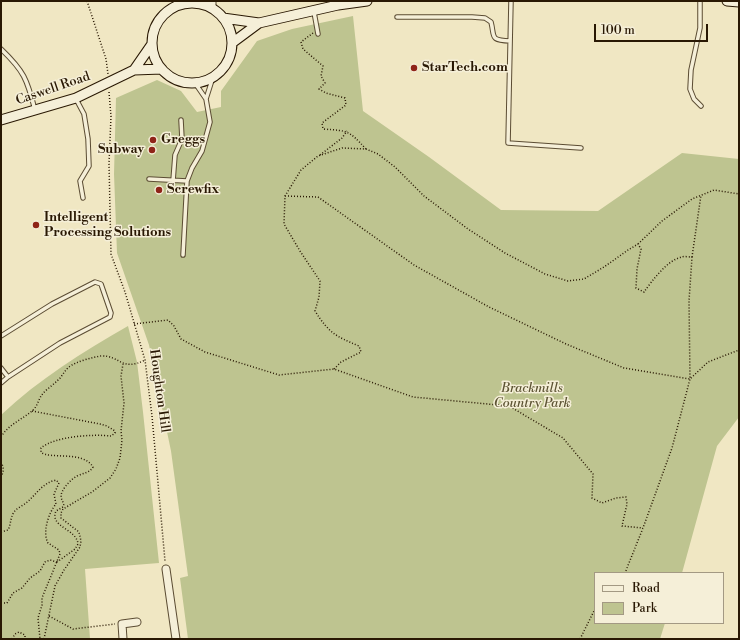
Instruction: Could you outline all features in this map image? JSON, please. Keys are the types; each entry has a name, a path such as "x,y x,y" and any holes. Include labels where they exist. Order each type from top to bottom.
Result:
{"street":[{"path":"224,18 259,23 338,5 367,1"},
{"path":"727,1 739,2"},
{"path":"192,2 212,4 224,18 230,30 232,43 230,56 223,68 213,77 196,83 183,82 172,77 162,69 155,57 152,44 154,32 159,20 168,11 179,5 192,2"},
{"path":"232,43 259,23"},
{"name":"Caswell Road","path":"134,70 152,44"},
{"name":"Caswell Road","path":"1,120 76,98 134,70 162,69"},
{"path":"166,569 176,639"},
{"path":"123,639 122,624 137,622"}],"lane":[{"path":"511,1 508,144 581,148"},
{"path":"700,1 700,28 691,70 690,88 694,99 701,106"},
{"path":"314,11 317,33"},
{"path":"397,17 485,18 491,22 494,37 510,41"},
{"path":"1,49 17,65 23,74 35,111"},
{"path":"206,98 213,77"},
{"path":"183,255 187,181 192,168 202,151 210,122 206,98 196,83"},
{"path":"76,98 84,114 88,139 89,166 80,181 83,198"},
{"path":"173,181 175,155 182,139 181,120"},
{"path":"149,179 187,181"},
{"path":"1,336 52,304 95,282 101,284 112,313 110,317 60,343 1,383"},
{"path":"1,368 8,377"}],"path":[{"path":"87,1 106,59 109,76"},
{"path":"317,33 301,42 302,49 323,66 321,76 325,83 319,89 326,93 344,98 346,105 322,123 323,128 347,132 353,135 366,149"},
{"name":"Houghton Hill","path":"110,101 111,116 109,163 111,254 145,360 152,416 166,569"},
{"path":"334,369 345,360 361,352 359,346 338,337 324,326 315,311 319,297 320,281 284,224 285,196 301,170 342,138 347,132"},
{"path":"318,156 342,148 366,149 378,154 395,167 424,196 468,229 505,253 545,274 568,281 584,279 604,267 638,244 662,221 692,199 714,190 739,194"},
{"path":"625,572 644,528 672,448 690,379 689,301 692,257 701,195"},
{"path":"285,196 318,197 414,265 489,307 566,344 624,368 690,379"},
{"path":"638,244 641,249 637,269 636,288 644,292 666,266 682,256 692,257"},
{"path":"134,324 168,320 174,326 181,339 205,352 279,375 334,369 413,397 509,406 563,438 593,474 592,498 602,503 616,498 626,497 627,504 622,526 644,528"},
{"path":"690,379 708,362 739,350"},
{"path":"1,437 5,431 32,411 45,390 59,380 68,368 73,365 94,357 102,356 109,357 123,364 134,364 145,360"},
{"path":"44,639 55,586 80,547 81,541 79,532 61,518 62,511 92,492 110,478 116,469 119,460 122,440 124,403 121,376 123,364"},
{"path":"32,411 100,424 115,431 115,433 111,436 102,435 72,438 44,445 41,448 41,452 43,454 77,457 93,466 90,471 72,479 61,493 61,499 64,504 63,507 56,511 54,516 55,519 76,537 78,542 75,549 57,562"},
{"path":"1,462 4,466 4,472 1,477"},
{"path":"1,532 8,530 12,515 16,510 50,482 57,481 59,484 54,494 56,502 50,512 46,537 48,543 60,551 42,598 42,605 38,618 40,639"},
{"path":"1,603 7,603 13,593 22,588 30,578 40,571 45,562 50,560 57,562"},
{"path":"580,639 594,611"},
{"path":"49,616 73,629 122,624"},
{"path":"12,639 15,634 19,632 25,635 25,639"}],"green space":[{"name":"Brackmills Country Park","path":"353,16 363,111 501,210 598,211 682,153 739,159 739,417 717,446 682,572 594,572 594,624 665,624 660,639 188,639 180,578 188,576 171,451 149,345 117,253 114,174 116,98 157,80 181,91 197,112 221,107 221,91 257,41 292,29"},
{"path":"128,326 137,362 159,563 85,569 90,639 1,639 1,415 46,378"}],"place":[{"name":"StarTech.com","path":"414,68"},
{"name":"Greggs","path":"153,140"},
{"name":"Subway","path":"152,150"},
{"name":"Screwfix","path":"159,190"},
{"name":"Intelligent Processing Solutions","path":"36,225"}]}
